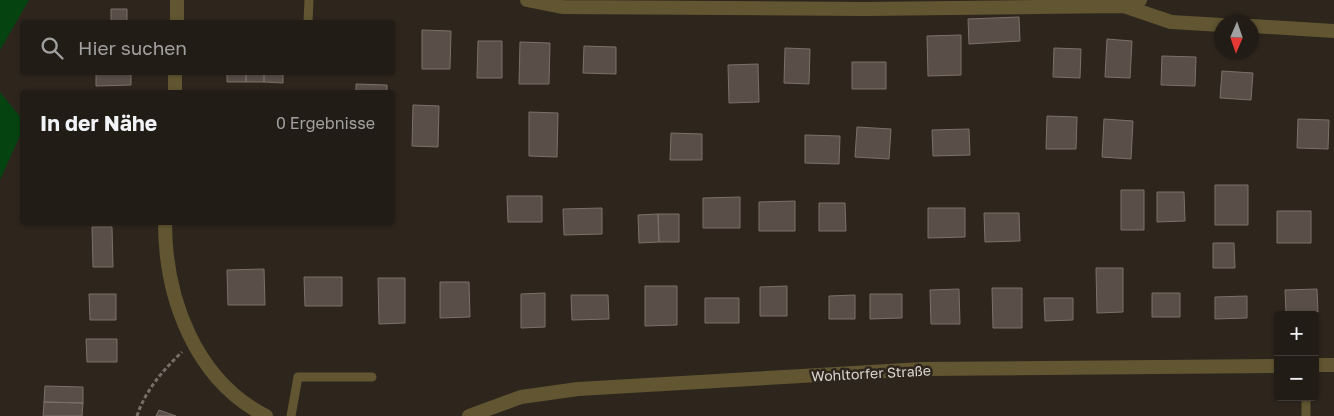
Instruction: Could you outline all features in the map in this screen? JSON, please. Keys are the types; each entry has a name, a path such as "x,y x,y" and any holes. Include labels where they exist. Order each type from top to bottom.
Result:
{"street":[{"path":"177,0 177,20"},
{"path":"527,0 562,7 836,4 1124,6 1171,22 1214,25"},
{"path":"1124,6 1140,0"},
{"path":"1259,26 1334,31"},
{"path":"175,75 175,90"},
{"path":"164,225 165,251 172,292 192,342 201,358 223,384 254,410 266,416"},
{"path":"1319,365 1334,365"},
{"name":"Wohltorfer Straße","path":"473,415 521,397 578,389 922,370 1274,366"}],"lane":[{"path":"308,20 309,0"},
{"path":"291,416 298,377 372,377"},
{"path":"1306,401 1306,416"}],"path":[{"path":"137,416 141,404 165,368 192,342"}],"green space":[{"path":"0,0 29,0 0,50"},
{"path":"0,92 20,117 20,135 0,180"}],"building":[{"path":"111,9 127,9 127,20 111,20"},
{"path":"1019,17 1020,41 969,44 968,19"},
{"path":"422,30 451,31 450,69 422,69"},
{"path":"961,35 961,75 928,76 927,36"},
{"path":"1107,39 1132,41 1130,78 1105,77"},
{"path":"478,41 502,41 502,78 477,78"},
{"path":"520,42 550,43 549,84 519,84"},
{"path":"584,46 616,47 616,74 583,73"},
{"path":"785,48 810,49 809,84 784,83"},
{"path":"1054,48 1081,49 1080,78 1053,77"},
{"path":"1162,56 1196,57 1195,86 1161,85"},
{"path":"852,62 886,62 886,89 852,89"},
{"path":"758,64 759,102 729,103 728,65"},
{"path":"1222,71 1253,73 1251,100 1220,98"},
{"path":"96,75 131,75 131,85 96,86"},
{"path":"227,75 246,75 246,82 227,82"},
{"path":"246,75 264,75 264,82 246,82"},
{"path":"264,75 283,75 283,83 264,82"},
{"path":"356,84 387,85 387,90 356,90"},
{"path":"413,105 439,106 438,147 412,146"},
{"path":"529,112 558,113 557,157 529,156"},
{"path":"1047,116 1077,117 1076,149 1046,149"},
{"path":"1104,119 1133,121 1131,159 1102,157"},
{"path":"1298,119 1329,120 1328,149 1297,148"},
{"path":"857,127 891,129 889,159 855,157"},
{"path":"969,129 970,155 933,156 932,130"},
{"path":"671,133 702,134 702,160 670,160"},
{"path":"805,135 840,136 839,164 805,163"},
{"path":"1215,185 1248,185 1248,225 1215,225"},
{"path":"1121,190 1144,190 1144,230 1121,230"},
{"path":"1157,192 1184,192 1185,221 1157,222"},
{"path":"507,196 542,196 542,222 508,222"},
{"path":"740,197 740,228 703,228 703,198"},
{"path":"795,201 795,231 759,231 759,202"},
{"path":"819,203 845,203 846,231 819,231"},
{"path":"602,208 602,234 564,235 563,209"},
{"path":"928,208 965,208 965,237 928,238"},
{"path":"1277,211 1311,211 1311,243 1277,243"},
{"path":"984,213 1019,213 1020,241 985,242"},
{"path":"658,214 679,214 679,242 659,242"},
{"path":"658,214 659,242 639,243 638,215"},
{"path":"92,227 112,227 113,267 93,267"},
{"path":"1213,243 1234,243 1235,268 1213,268"},
{"path":"1096,268 1123,268 1123,312 1097,313"},
{"path":"264,269 265,305 228,305 227,270"},
{"path":"304,277 342,277 342,306 305,306"},
{"path":"378,278 405,278 405,323 379,324"},
{"path":"440,282 469,282 470,317 440,318"},
{"path":"645,286 677,286 677,325 645,326"},
{"path":"787,286 787,316 760,316 760,287"},
{"path":"992,288 1022,288 1022,328 993,328"},
{"path":"959,289 960,324 931,324 930,290"},
{"path":"1317,289 1318,311 1286,311 1285,290"},
{"path":"545,293 545,327 521,328 521,294"},
{"path":"1152,293 1180,293 1180,317 1152,317"},
{"path":"89,294 116,294 116,320 90,320"},
{"path":"870,294 902,294 902,318 870,319"},
{"path":"571,295 608,295 609,319 572,320"},
{"path":"855,295 855,319 829,319 829,296"},
{"path":"1247,296 1247,318 1215,319 1215,297"},
{"path":"705,298 739,298 739,323 705,323"},
{"path":"1044,298 1073,298 1073,320 1045,321"},
{"path":"86,339 117,339 117,362 87,362"},
{"path":"45,386 83,387 83,403 44,402"},
{"path":"44,402 83,403 82,416 43,416"},
{"path":"159,410 176,416 156,416"}]}
